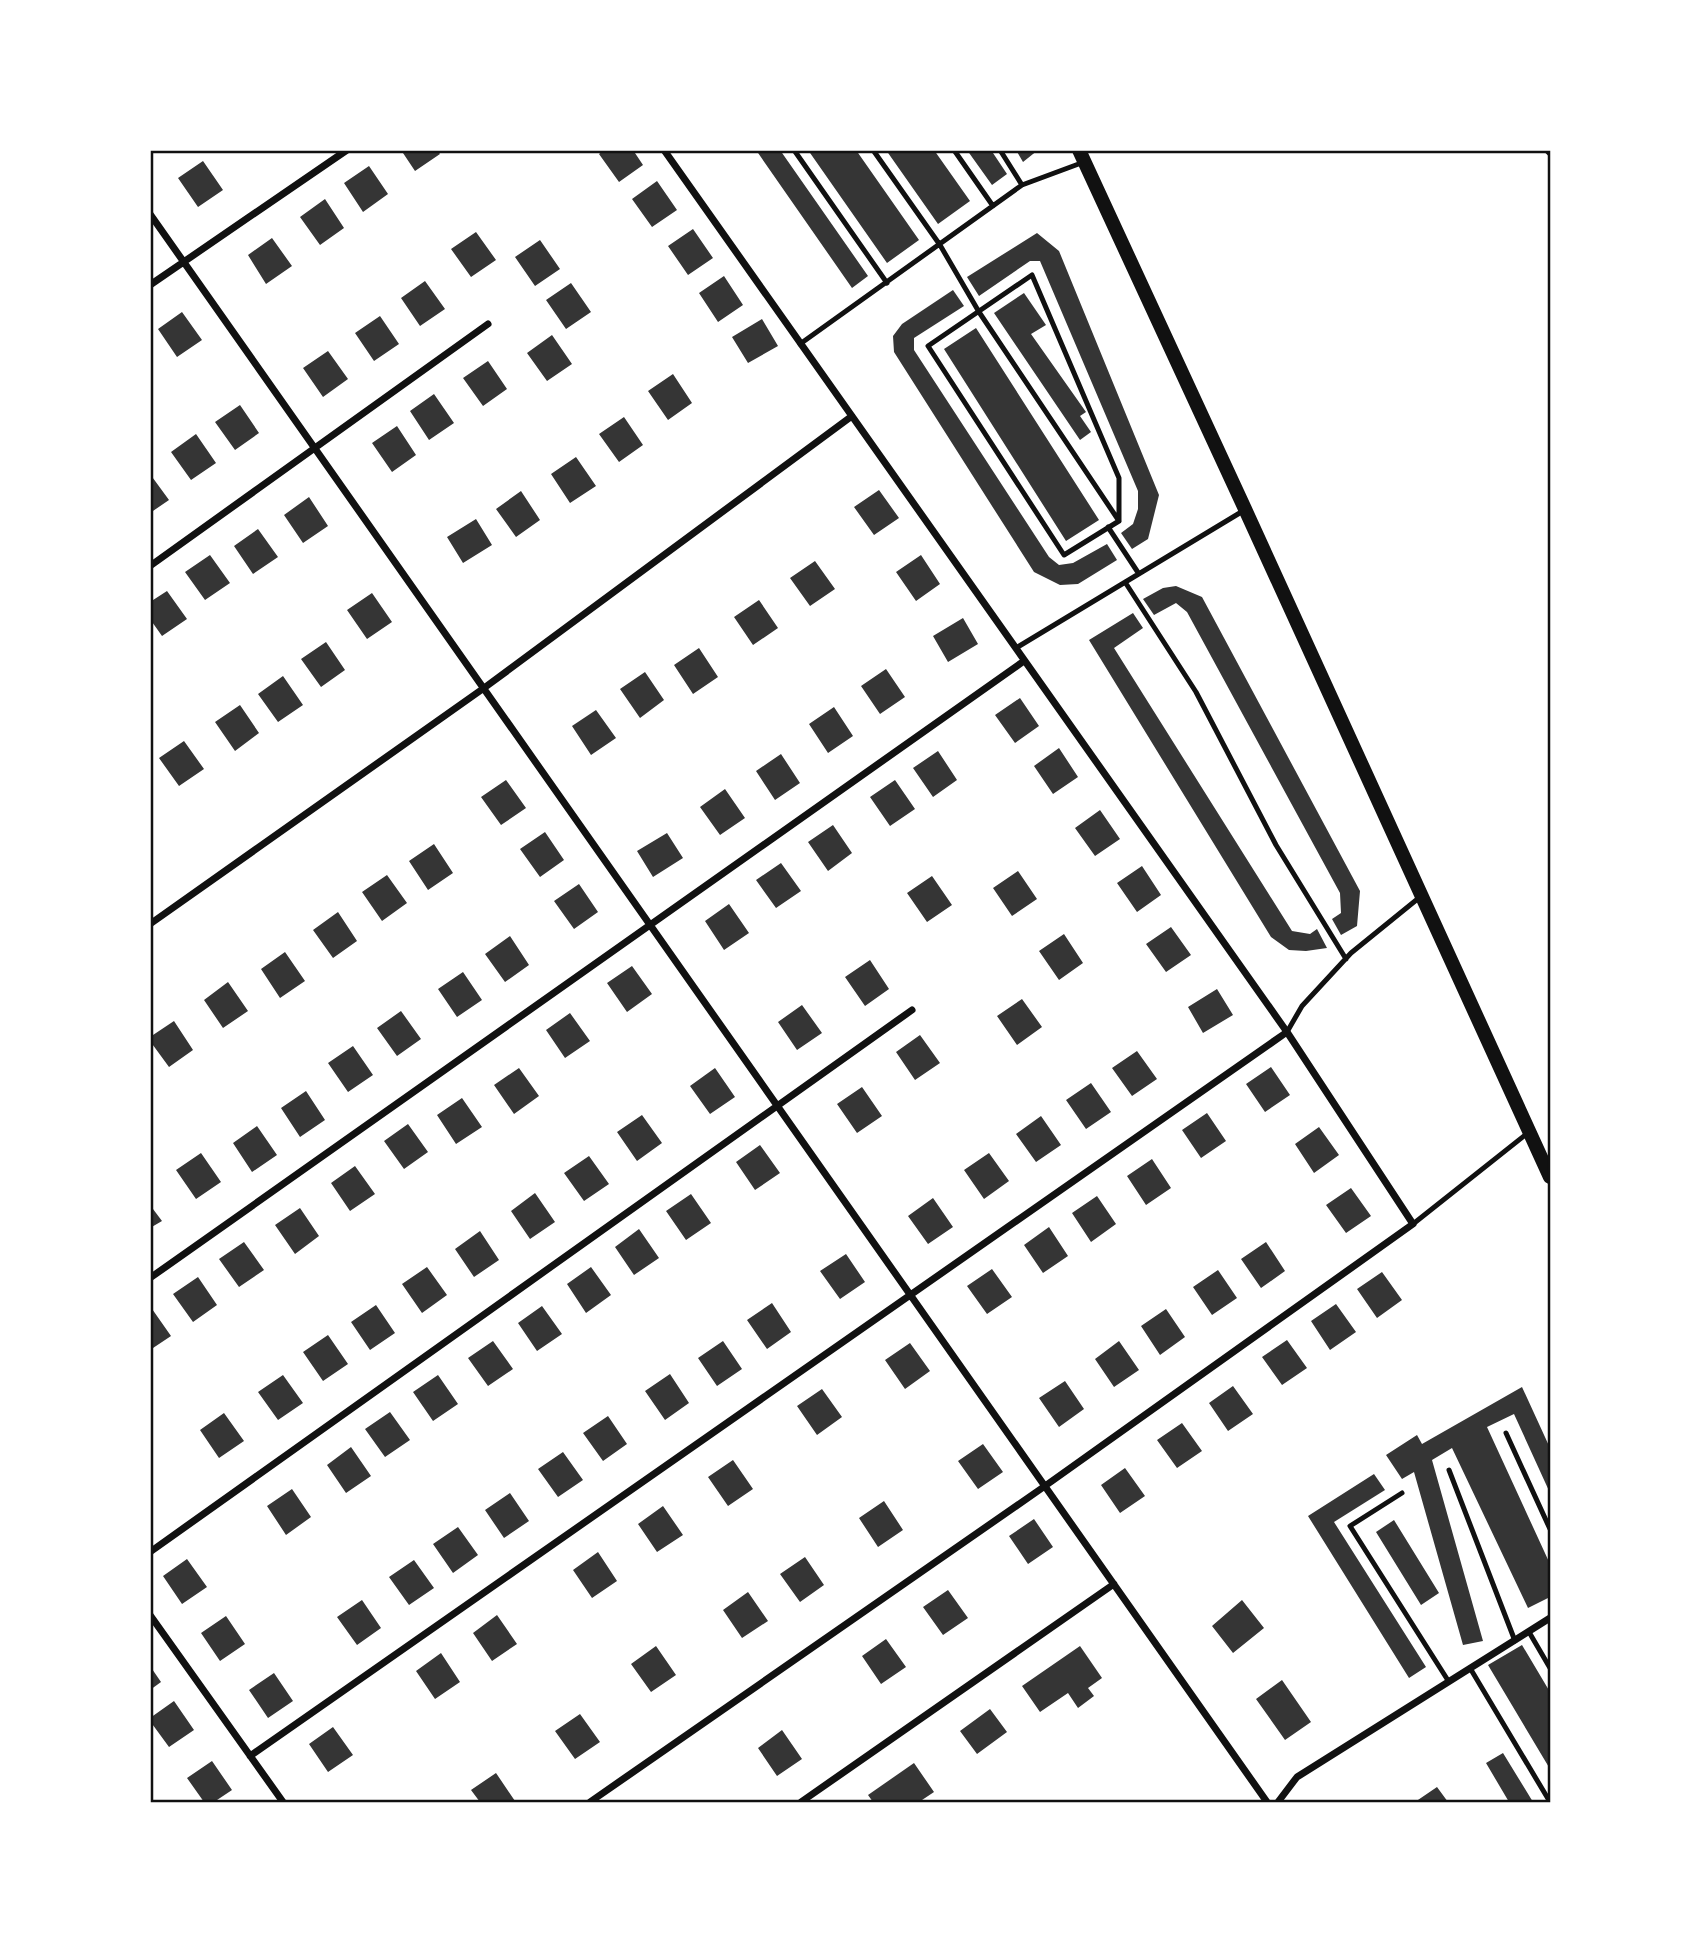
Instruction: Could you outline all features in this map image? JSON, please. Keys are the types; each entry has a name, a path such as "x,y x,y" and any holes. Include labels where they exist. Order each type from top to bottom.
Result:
{"main road":[{"path":"1082,156 1550,1177"}],"street":[{"path":"150,285 347,150"},
{"path":"590,1802 1045,1486 1413,1224 1287,1032 664,150"},
{"path":"150,214 1267,1802"},
{"path":"150,566 488,324"},
{"path":"150,924 484,688 852,416"},
{"path":"150,1278 1024,660"},
{"path":"150,1552 912,1010"},
{"path":"250,1756 1287,1032"},
{"path":"801,1802 1114,1584"},
{"path":"150,1615 283,1802"},
{"path":"1278,1802 1297,1777 1550,1618"}],"lane":[{"path":"794,150 887,283"},
{"path":"873,150 940,245 979,312 1119,521"},
{"path":"954,150 993,206"},
{"path":"1000,150 1022,185"},
{"path":"1546,150 1550,154"},
{"path":"800,344 1022,185 1082,156"},
{"path":"1032,275 1119,478 1119,521 1064,555 928,346 1032,275"},
{"path":"1016,648 1245,509"},
{"path":"1108,527 1139,574"},
{"path":"1125,582 1196,692 1276,845 1346,960"},
{"path":"1287,1032 1302,1006 1346,960 1423,895"},
{"path":"1413,1224 1529,1132"},
{"path":"1506,1433 1550,1529"},
{"path":"1449,1470 1514,1641"},
{"path":"1402,1493 1350,1526 1449,1682"},
{"path":"1529,1632 1550,1668"},
{"path":"1470,1668 1550,1802"}],"building":[{"path":"401,150 437,150 440,154 415,171"},
{"path":"604,150 633,150 643,165 619,182 599,154"},
{"path":"756,150 780,150 868,276 852,288"},
{"path":"808,150 856,150 919,240 887,263"},
{"path":"886,150 934,150 970,201 938,224"},
{"path":"967,150 991,150 1007,174 992,185"},
{"path":"1016,150 1038,150 1023,162"},
{"path":"203,161 223,190 198,207 178,178"},
{"path":"369,166 388,194 363,212 344,183"},
{"path":"657,181 677,210 652,227 632,199"},
{"path":"325,199 344,228 320,245 300,217"},
{"path":"693,229 713,258 688,275 668,246"},
{"path":"476,232 496,260 471,277 451,249"},
{"path":"1037,233 1059,251 1159,495 1148,539 1132,549 1121,533 1133,524 1138,509 1138,491 1040,261 1030,261 979,296 967,277"},
{"path":"272,238 292,266 266,284 248,255"},
{"path":"540,240 560,269 535,286 515,257"},
{"path":"724,276 743,305 718,322 699,293"},
{"path":"425,281 445,309 420,326 401,298"},
{"path":"571,283 591,312 566,329 546,300"},
{"path":"953,290 964,306 914,338 914,350 1049,557 1059,565 1073,563 1107,544 1117,560 1078,584 1060,585 1034,572 894,352 893,336 902,324"},
{"path":"1024,293 1046,325 1031,334 1086,412 1080,416 1091,432 1080,440 994,313"},
{"path":"182,312 202,340 177,357 158,329"},
{"path":"380,316 399,344 374,361 355,333"},
{"path":"762,319 778,346 748,363 732,337"},
{"path":"976,328 1099,520 1066,541 944,349"},
{"path":"552,335 572,364 547,381 527,353"},
{"path":"328,351 348,379 323,397 303,368"},
{"path":"488,361 507,389 483,406 463,378"},
{"path":"673,374 692,403 668,420 648,391"},
{"path":"434,394 454,423 429,440 410,411"},
{"path":"240,405 259,433 235,450 215,422"},
{"path":"624,417 643,445 619,462 599,434"},
{"path":"397,426 416,455 392,472 372,443"},
{"path":"196,434 216,463 191,480 171,452"},
{"path":"576,457 596,486 570,503 551,474"},
{"path":"150,474 169,500 150,513"},
{"path":"879,490 899,518 874,535 854,507"},
{"path":"521,491 540,520 516,537 496,509"},
{"path":"309,497 328,526 303,543 284,515"},
{"path":"476,519 492,545 463,563 447,537"},
{"path":"258,529 278,557 253,574 234,546"},
{"path":"210,555 230,583 205,600 185,572"},
{"path":"921,555 940,584 916,601 896,572"},
{"path":"815,561 835,589 810,606 790,578"},
{"path":"1176,586 1202,597 1360,891 1357,926 1341,935 1332,919 1341,913 1340,893 1187,612 1176,603 1154,615 1143,599 1163,588"},
{"path":"167,591 187,619 162,636 150,619 150,602"},
{"path":"372,593 392,622 367,639 347,610"},
{"path":"759,600 778,628 753,645 734,617"},
{"path":"1133,613 1143,628 1114,648 1292,931 1310,934 1317,929 1327,948 1289,950 1271,937 1089,640"},
{"path":"963,618 978,644 948,662 933,636"},
{"path":"326,642 345,670 321,687 301,659"},
{"path":"699,648 718,677 693,694 674,665"},
{"path":"886,669 905,697 880,714 861,686"},
{"path":"645,672 664,700 640,718 620,689"},
{"path":"283,676 303,705 278,722 258,694"},
{"path":"1020,698 1039,726 1015,743 995,715"},
{"path":"240,705 259,733 235,751 215,722"},
{"path":"834,707 853,736 828,753 809,724"},
{"path":"596,710 616,738 591,755 572,726"},
{"path":"184,741 204,769 179,786 159,758"},
{"path":"1059,748 1078,777 1053,794 1034,766"},
{"path":"938,751 957,780 933,797 913,768"},
{"path":"781,754 800,783 775,800 756,771"},
{"path":"506,780 526,808 501,825 481,797"},
{"path":"895,780 915,809 890,826 870,797"},
{"path":"725,789 745,818 720,835 700,807"},
{"path":"1100,810 1120,839 1095,856 1075,828"},
{"path":"833,825 852,853 828,871 808,842"},
{"path":"545,832 564,860 540,877 520,849"},
{"path":"667,833 683,858 653,877 637,851"},
{"path":"434,844 453,873 428,890 409,861"},
{"path":"781,863 801,891 776,908 756,880"},
{"path":"1142,866 1161,895 1137,912 1117,883"},
{"path":"1018,871 1037,899 1012,916 993,888"},
{"path":"387,875 407,903 382,921 362,892"},
{"path":"932,876 952,905 927,922 907,893"},
{"path":"579,884 598,912 574,929 554,901"},
{"path":"729,904 749,933 724,950 705,921"},
{"path":"338,912 357,941 333,958 313,930"},
{"path":"1171,927 1191,955 1166,972 1146,944"},
{"path":"1064,934 1083,963 1059,980 1039,951"},
{"path":"510,936 529,965 505,982 485,954"},
{"path":"285,952 305,981 280,998 261,969"},
{"path":"870,960 889,989 865,1006 845,977"},
{"path":"632,966 652,994 627,1012 607,983"},
{"path":"463,972 482,1000 457,1017 438,989"},
{"path":"228,982 248,1011 223,1028 204,1000"},
{"path":"1217,989 1233,1015 1203,1033 1188,1007"},
{"path":"1022,999 1042,1027 1017,1045 997,1016"},
{"path":"802,1005 822,1033 797,1050 778,1022"},
{"path":"401,1011 421,1039 397,1056 377,1028"},
{"path":"570,1013 590,1041 565,1058 546,1030"},
{"path":"174,1021 193,1050 169,1067 150,1041 150,1037"},
{"path":"920,1035 940,1063 915,1080 896,1052"},
{"path":"353,1046 373,1075 348,1092 328,1063"},
{"path":"1137,1051 1157,1079 1132,1096 1112,1068"},
{"path":"1271,1067 1290,1095 1265,1112 1246,1084"},
{"path":"519,1068 539,1096 514,1114 494,1085"},
{"path":"715,1068 735,1097 710,1114 690,1086"},
{"path":"1091,1083 1111,1112 1086,1129 1066,1100"},
{"path":"862,1087 882,1116 857,1133 837,1104"},
{"path":"306,1091 325,1120 300,1137 281,1108"},
{"path":"462,1098 482,1127 456,1144 437,1115"},
{"path":"1207,1113 1226,1141 1201,1158 1182,1130"},
{"path":"642,1115 662,1143 637,1161 617,1132"},
{"path":"1041,1116 1061,1145 1036,1162 1016,1134"},
{"path":"408,1124 428,1152 404,1169 384,1141"},
{"path":"257,1126 277,1155 252,1172 233,1143"},
{"path":"1319,1127 1339,1155 1314,1173 1295,1144"},
{"path":"760,1145 780,1173 755,1190 736,1162"},
{"path":"201,1153 221,1182 196,1199 176,1170"},
{"path":"989,1153 1009,1181 984,1199 964,1170"},
{"path":"589,1156 609,1184 584,1201 564,1173"},
{"path":"1152,1159 1171,1188 1146,1205 1127,1176"},
{"path":"355,1166 375,1194 350,1211 331,1183"},
{"path":"1351,1188 1371,1216 1346,1233 1326,1205"},
{"path":"535,1193 555,1222 530,1239 511,1211"},
{"path":"691,1194 711,1223 686,1240 666,1211"},
{"path":"1097,1196 1116,1224 1091,1242 1072,1213"},
{"path":"933,1198 953,1227 928,1244 908,1216"},
{"path":"150,1205 162,1221 150,1228"},
{"path":"300,1208 319,1236 295,1254 275,1225"},
{"path":"1049,1227 1068,1256 1043,1273 1024,1245"},
{"path":"639,1229 659,1258 634,1275 615,1247"},
{"path":"480,1231 499,1260 474,1277 455,1249"},
{"path":"244,1242 264,1270 239,1287 219,1259"},
{"path":"1266,1242 1285,1271 1261,1288 1241,1259"},
{"path":"846,1254 865,1282 840,1299 820,1271"},
{"path":"427,1267 447,1295 422,1313 402,1284"},
{"path":"591,1267 611,1295 586,1313 567,1284"},
{"path":"992,1269 1012,1297 987,1314 967,1286"},
{"path":"1218,1270 1237,1298 1212,1315 1193,1287"},
{"path":"1382,1272 1402,1300 1377,1318 1357,1289"},
{"path":"198,1277 217,1305 193,1322 173,1294"},
{"path":"772,1303 791,1332 767,1349 747,1320"},
{"path":"1336,1304 1356,1332 1330,1350 1311,1321"},
{"path":"376,1305 395,1333 370,1350 351,1322"},
{"path":"150,1306 171,1336 150,1350"},
{"path":"542,1306 562,1334 537,1351 518,1323"},
{"path":"1166,1309 1185,1337 1160,1355 1141,1326"},
{"path":"328,1335 348,1364 323,1381 303,1352"},
{"path":"1287,1340 1307,1368 1282,1385 1262,1357"},
{"path":"493,1341 513,1369 488,1386 468,1358"},
{"path":"723,1341 742,1369 717,1386 698,1358"},
{"path":"1119,1341 1139,1370 1114,1387 1095,1359"},
{"path":"910,1343 930,1371 905,1389 885,1360"},
{"path":"670,1374 689,1403 665,1420 645,1391"},
{"path":"283,1375 303,1403 278,1420 258,1392"},
{"path":"438,1375 458,1404 433,1421 413,1392"},
{"path":"1065,1381 1084,1409 1059,1427 1039,1398"},
{"path":"1233,1386 1253,1414 1228,1431 1209,1403"},
{"path":"1522,1387 1550,1448 1550,1493 1514,1414 1487,1427 1550,1564 1550,1597 1528,1608 1452,1448 1432,1460 1483,1641 1463,1645 1414,1472 1402,1479 1386,1455 1417,1435 1422,1444"},
{"path":"822,1389 842,1417 817,1435 797,1406"},
{"path":"390,1412 410,1440 385,1457 365,1429"},
{"path":"224,1413 244,1441 219,1458 200,1430"},
{"path":"608,1416 627,1444 603,1461 583,1433"},
{"path":"1182,1423 1202,1451 1177,1468 1157,1440"},
{"path":"983,1444 1003,1472 978,1489 958,1461"},
{"path":"351,1447 371,1476 346,1493 327,1465"},
{"path":"563,1452 583,1480 558,1497 538,1469"},
{"path":"733,1460 753,1489 728,1506 708,1477"},
{"path":"1125,1468 1145,1496 1120,1513 1101,1485"},
{"path":"1374,1474 1385,1490 1334,1522 1426,1667 1409,1678 1308,1516"},
{"path":"292,1489 311,1517 286,1535 267,1506"},
{"path":"510,1493 529,1521 504,1538 485,1510"},
{"path":"884,1501 903,1530 878,1547 859,1518"},
{"path":"663,1506 683,1535 657,1552 638,1524"},
{"path":"1034,1519 1053,1547 1028,1564 1009,1536"},
{"path":"1394,1520 1439,1593 1421,1605 1376,1532"},
{"path":"458,1527 478,1555 453,1573 433,1544"},
{"path":"598,1552 617,1581 592,1598 573,1570"},
{"path":"805,1557 824,1585 800,1602 780,1574"},
{"path":"187,1559 207,1587 182,1604 163,1576"},
{"path":"414,1560 434,1588 409,1605 389,1577"},
{"path":"948,1590 968,1618 943,1635 923,1607"},
{"path":"748,1592 768,1621 742,1638 723,1610"},
{"path":"362,1600 381,1628 357,1645 337,1617"},
{"path":"1242,1600 1264,1628 1233,1653 1212,1626"},
{"path":"497,1615 517,1644 492,1661 473,1633"},
{"path":"226,1616 245,1644 220,1661 201,1633"},
{"path":"886,1639 906,1667 881,1684 862,1656"},
{"path":"1522,1645 1550,1692 1550,1769 1488,1665"},
{"path":"656,1646 676,1675 651,1692 631,1664"},
{"path":"1080,1646 1102,1678 1088,1688 1094,1696 1078,1708 1068,1693 1040,1712 1022,1686"},
{"path":"441,1653 460,1682 435,1699 416,1671"},
{"path":"150,1666 161,1682 150,1690"},
{"path":"274,1673 293,1701 268,1718 249,1690"},
{"path":"1282,1680 1311,1722 1285,1740 1256,1699"},
{"path":"174,1701 194,1730 169,1747 150,1718"},
{"path":"990,1709 1007,1732 977,1754 960,1731"},
{"path":"580,1714 600,1742 575,1759 555,1731"},
{"path":"333,1727 353,1755 328,1772 309,1744"},
{"path":"782,1730 802,1759 777,1776 758,1748"},
{"path":"1503,1753 1533,1802 1509,1802 1486,1763"},
{"path":"212,1761 232,1790 214,1802 204,1802 187,1778"},
{"path":"914,1763 934,1792 919,1802 873,1802 868,1795"},
{"path":"496,1773 515,1801 480,1802 471,1790"},
{"path":"1437,1787 1448,1802 1415,1802"}]}
